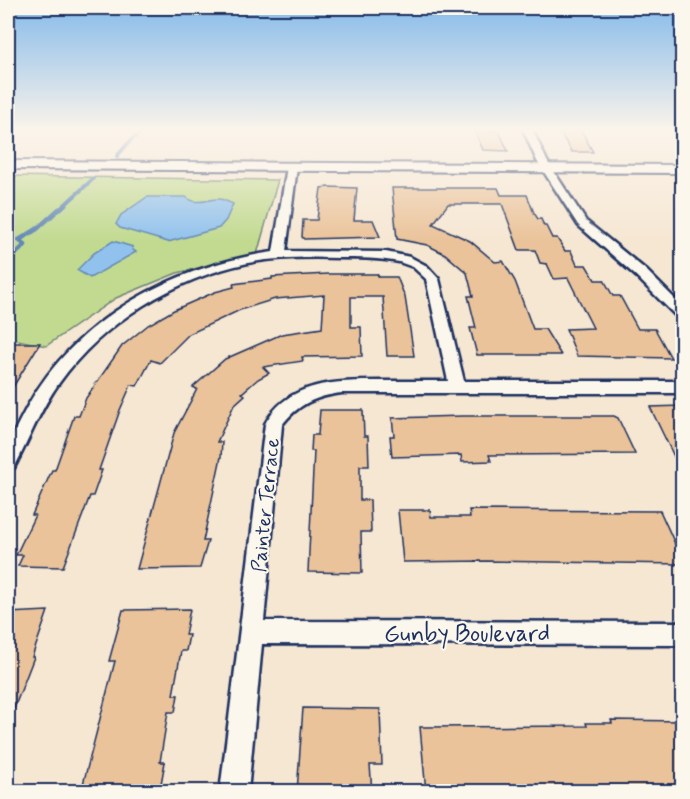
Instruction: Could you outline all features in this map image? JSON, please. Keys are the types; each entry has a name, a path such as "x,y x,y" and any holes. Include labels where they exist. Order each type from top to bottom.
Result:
{"main road":[{"path":"177,166 682,169"}],"street":[{"path":"546,166 582,223 641,273 682,314"},
{"path":"279,255 292,167"},
{"path":"8,463 53,379 93,335 132,306 180,281 229,265 279,255 386,256 402,258 426,270 432,279 457,386"},
{"name":"Painter Terrace","path":"234,792 274,424 298,398 310,392 328,388 682,387"},
{"name":"Gunby Boulevard","path":"252,632 682,634"}],"green space":[{"path":"8,176 278,180 257,254 177,273 116,298 46,346 8,338"}],"water":[{"path":"147,197 186,197 198,202 219,199 233,204 226,220 219,228 168,242 120,228 116,224 121,215"},
{"path":"113,241 133,247 132,249 136,252 90,278 77,270 94,253"}],"building":[{"path":"321,188 357,188 354,220 373,220 380,237 304,239 302,237 303,220 317,220"},
{"path":"392,188 498,188 501,195 527,195 534,213 538,219 541,219 552,238 557,238 565,251 571,251 577,265 586,265 595,280 604,280 613,296 620,296 638,329 655,329 671,358 577,356 566,329 593,328 568,278 554,279 547,264 540,263 535,250 519,250 502,204 448,204 433,224 470,241 495,262 503,261 515,281 533,329 545,329 561,355 477,355 470,328 476,328 468,296 473,296 467,273 445,254 427,245 397,239"},
{"path":"377,274 379,277 397,277 405,297 414,356 387,356 383,297 351,297 351,327 361,327 362,356 302,357 303,361 263,367 269,373 242,393 245,395 234,405 217,442 222,442 221,457 203,541 208,541 200,568 137,569 174,433 197,389 193,387 225,359 282,334 322,328 324,295 275,299 240,310 189,334 160,363 151,360 137,386 131,385 120,410 99,470 102,470 93,496 90,496 63,567 18,566 23,555 16,555 35,515 32,515 52,470 55,470 74,416 79,416 86,398 122,346 148,325 174,310 215,292 234,287 233,284 272,279 272,277"},
{"path":"8,343 40,343 8,395"},
{"path":"682,406 682,473 650,407"},
{"path":"320,410 363,410 364,436 368,436 369,466 360,466 360,500 370,500 371,532 361,532 362,573 308,572 314,451 311,451 312,435 318,435"},
{"path":"614,416 618,418 635,454 489,455 491,461 462,462 461,455 392,457 390,436 394,436 392,418"},
{"path":"398,510 430,510 431,517 470,517 469,510 660,511 682,559 682,564 403,562"},
{"path":"190,609 185,635 189,635 186,651 181,651 173,695 178,695 175,712 168,712 160,762 165,762 161,784 151,784 149,792 81,792 115,661 109,661 123,610"},
{"path":"48,611 32,657 34,657 8,724 8,613"},
{"path":"303,708 380,709 382,765 370,765 372,792 297,792"},
{"path":"611,720 682,721 682,792 426,792 420,727 587,726 586,723 612,723"}],"waterway":[{"path":"58,211 93,179"},
{"path":"8,261 25,245 19,240 37,229 59,209"}]}
